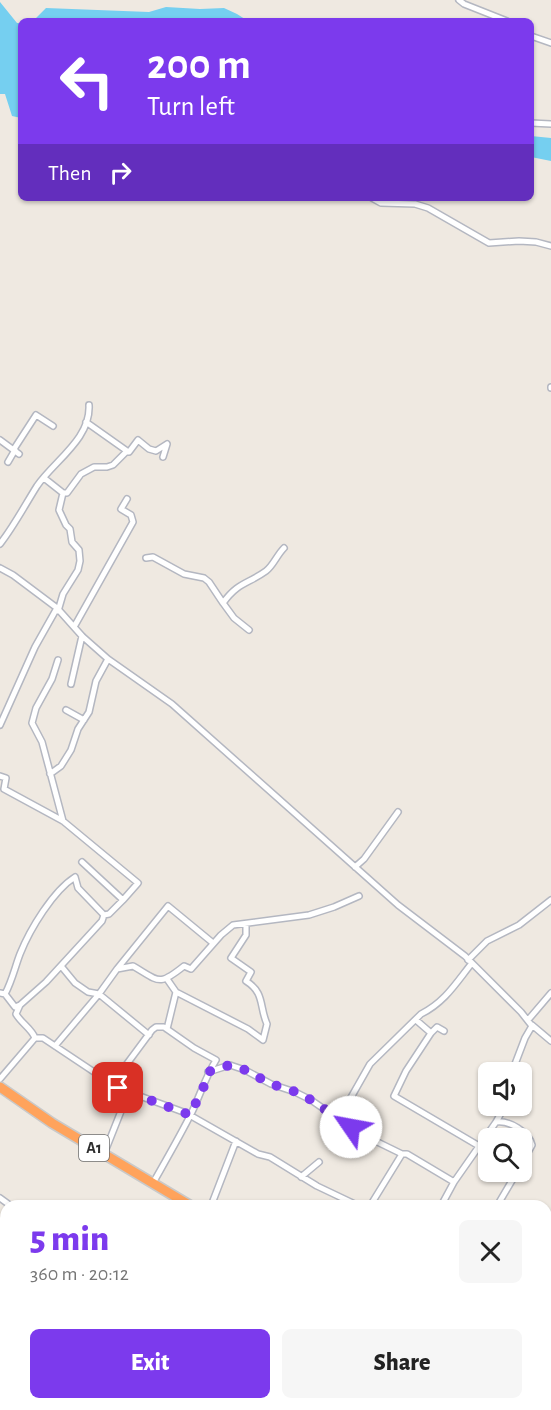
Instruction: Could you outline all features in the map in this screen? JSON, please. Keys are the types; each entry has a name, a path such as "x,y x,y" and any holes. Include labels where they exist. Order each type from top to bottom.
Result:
{"highway":[{"name":"A1","path":"0,1087 34,1111 180,1200"}],"street":[{"path":"459,0 499,18"},
{"path":"485,18 486,13"},
{"path":"534,37 551,43"},
{"path":"534,123 551,124"},
{"path":"376,201 381,204 415,204 428,208 489,243 519,241 551,246"},
{"path":"0,544 44,478 72,445 86,422 89,405"},
{"path":"8,462 36,415 53,426"},
{"path":"86,422 127,451 125,452 129,452 138,440 156,451 167,444 163,457"},
{"path":"0,432 0,439 16,451"},
{"path":"63,493 67,493 81,474 94,467 113,465 127,451"},
{"path":"44,478 63,493"},
{"path":"0,725 35,647 78,570 79,550 72,542 70,529 59,510 63,493"},
{"path":"74,627 133,522 131,515 121,509 127,499"},
{"path":"223,603 241,584 268,570 275,557 284,548"},
{"path":"146,558 153,557 184,574 204,578 234,618 249,630"},
{"path":"0,568 13,575 57,610 108,659 172,704 410,915 470,962 551,1041"},
{"path":"71,684 82,636"},
{"path":"50,774 61,766 71,750 78,729 89,712 96,681 108,659"},
{"path":"58,660 32,723 42,742 63,821"},
{"path":"66,710 84,720"},
{"path":"0,776 6,778 4,789 63,821 138,883 109,914 104,915"},
{"path":"355,867 364,859 398,812"},
{"path":"82,862 123,900"},
{"path":"21,1005 15,1007 3,993 13,979 20,955 39,918 68,882 75,877 78,888 104,915"},
{"path":"117,969 133,966 158,981 167,980 184,966 191,969 213,943 233,925 309,915 334,908 359,896"},
{"path":"340,1120 370,1064 455,987 470,962 487,941 519,925 551,900"},
{"path":"55,1046 168,906 213,943"},
{"path":"34,1038 33,1033 16,1014 21,1005 61,966 102,921 104,915"},
{"path":"167,980 176,992 248,1029 263,1040 267,1024 261,997 254,986 246,981 251,972 231,958 246,935 246,924"},
{"path":"61,966 75,982 88,992 99,994 149,1035"},
{"path":"167,1029 176,992"},
{"path":"516,1062 530,1022 551,993"},
{"path":"416,1020 432,1033"},
{"path":"112,1084 156,1027 167,1029 216,1060 208,1072 206,1082 190,1115 153,1183"},
{"path":"444,1031 437,1027 432,1033 406,1071 394,1096 478,1146 444,1200"},
{"path":"34,1038 43,1038 112,1084 190,1115 258,1154 270,1157 301,1177 347,1200"},
{"path":"0,1079 34,1038"},
{"path":"208,1072 230,1065 271,1084 296,1092 357,1132 402,1154 407,1154 454,1182"},
{"path":"104,1154 129,1091"},
{"path":"349,1101 357,1106 366,1107"},
{"path":"492,1128 500,1116"},
{"path":"496,1122 503,1122 516,1128"},
{"path":"213,1200 236,1141"},
{"path":"374,1200 402,1154"},
{"path":"301,1177 319,1162"},
{"path":"501,1200 511,1182"}],"water":[{"path":"0,2 18,23 18,117 12,116 5,94 0,94"},
{"path":"166,7 224,8 243,18 36,18 46,8 149,12"},
{"path":"534,136 551,138 551,161 534,158"}],"route":[{"path":"118,1088 190,1115 206,1082 208,1072 230,1065 271,1084 296,1092 351,1127"}]}
